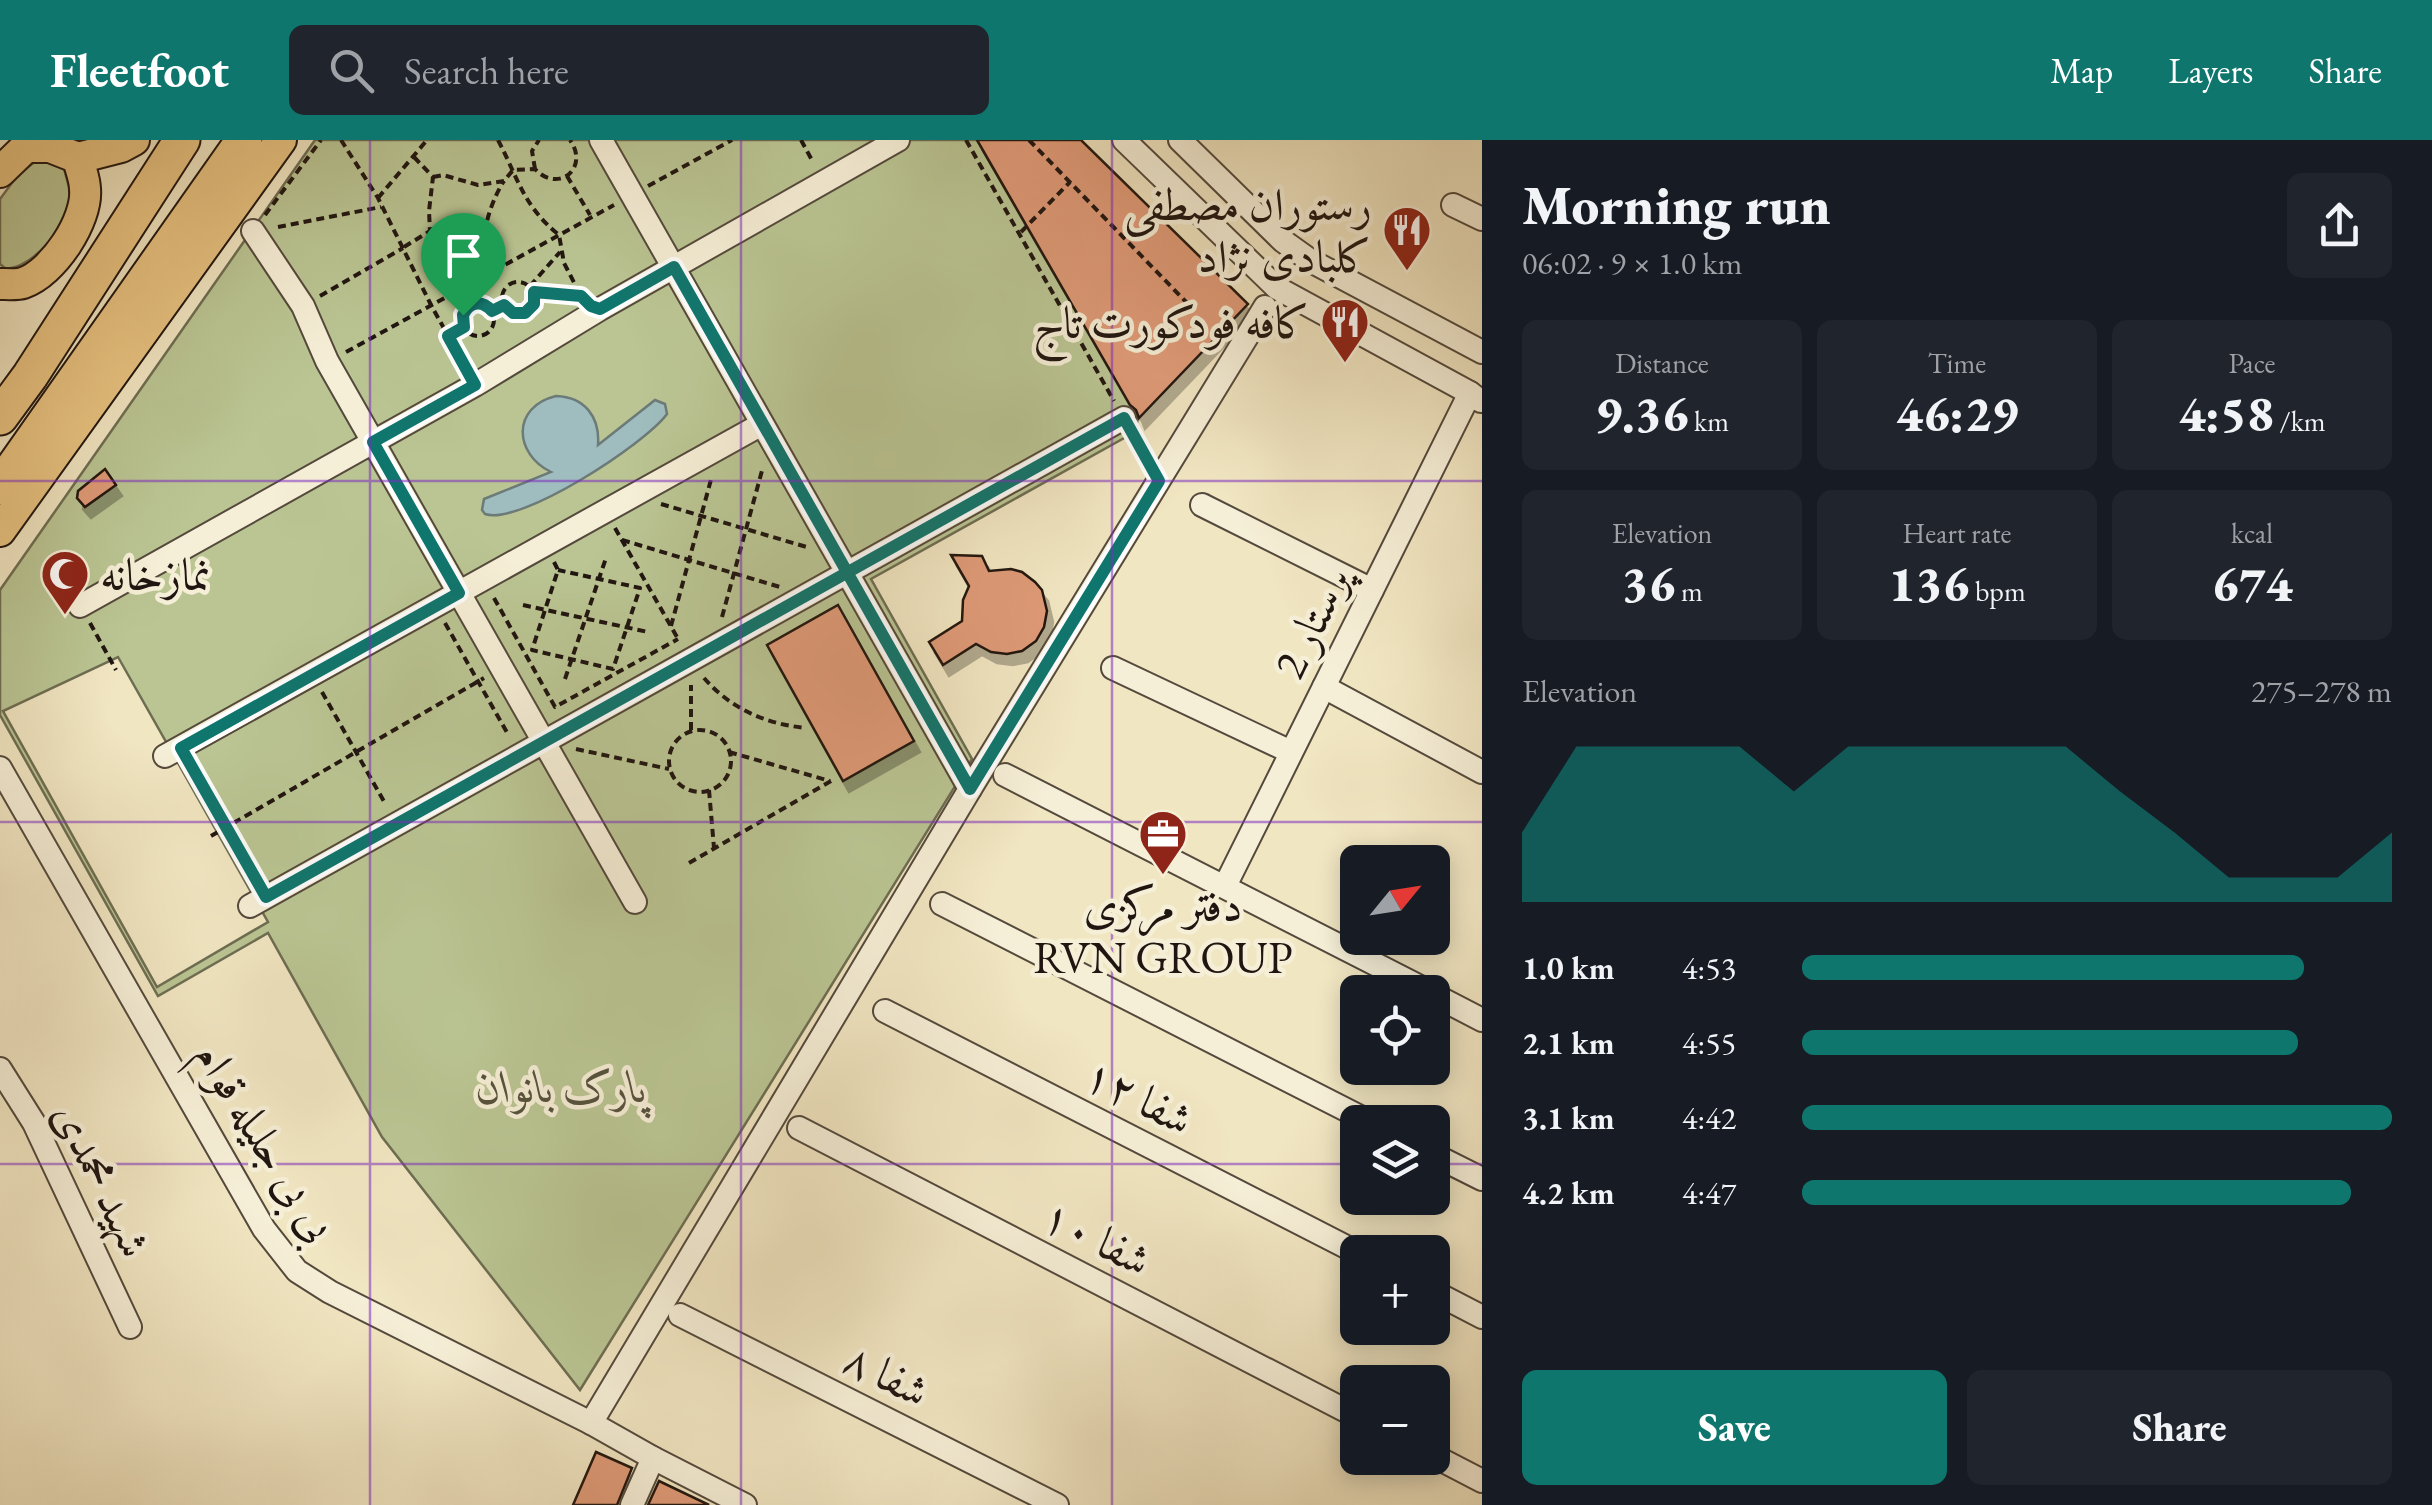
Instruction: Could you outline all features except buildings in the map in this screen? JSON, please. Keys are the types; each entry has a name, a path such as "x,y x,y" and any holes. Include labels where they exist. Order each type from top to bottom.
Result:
{"highway":[{"path":"0,417 182,140"},
{"path":"0,487 244,140"}],"main road":[{"path":"2,160 26,148 121,147 134,140"},
{"path":"0,531 281,140"},
{"path":"0,284 23,284 46,268 68,242 84,210 86,188 57,148"}],"street":[{"path":"601,140 970,789"},
{"path":"80,606 475,385 591,302 674,267 898,140"},
{"path":"1124,140 1277,288 1476,397"},
{"path":"1180,140 1283,240 1311,260 1482,352"},
{"path":"1453,204 1482,219"},
{"path":"254,231 303,306 328,362 635,902"},
{"path":"591,1424 970,789 1266,307"},
{"name":"پرستار 2","path":"1225,886 1372,590 1476,397"},
{"path":"258,901 808,594 842,564 1124,418"},
{"path":"173,752 720,447 766,431"},
{"path":"1202,506 1372,590"},
{"path":"1113,668 1291,752"},
{"path":"1324,687 1482,772"},
{"name":"بی بی جلیله قوام","path":"0,768 264,1229 297,1271 330,1292 745,1505"},
{"path":"1005,774 1396,975"},
{"path":"942,904 1340,1107"},
{"path":"1450,1003 1482,1020"},
{"name":"شفا ۱۲","path":"885,1011 1340,1244"},
{"name":"شهید محمدی","path":"0,1069 34,1123 130,1326"},
{"name":"شفا ۱۰","path":"799,1128 1340,1407"},
{"path":"1450,1163 1482,1180"},
{"path":"1450,1300 1482,1317"},
{"name":"شفا ۸","path":"680,1315 1057,1505"},
{"path":"632,1505 653,1458"},
{"path":"1450,1465 1482,1481"}],"path":[{"path":"254,231 321,140"},
{"path":"341,140 378,198 475,385"},
{"path":"378,198 427,140"},
{"path":"498,140 522,194 558,235 568,275 591,302"},
{"path":"536,141 532,151 535,169 549,179 558,179 566,176 577,162 572,142 582,140"},
{"path":"328,362 732,140"},
{"path":"801,140 824,182"},
{"path":"966,140 1159,481"},
{"path":"1029,140 1190,306"},
{"path":"414,157 433,177"},
{"path":"495,270 485,247 493,197 514,170 535,169"},
{"path":"433,177 443,175 478,185 504,181"},
{"path":"566,176 591,217"},
{"path":"430,230 433,177"},
{"path":"1019,234 1070,182"},
{"path":"254,231 382,207"},
{"path":"303,306 430,230 472,240 490,260"},
{"path":"560,251 532,289 534,304 525,313 513,313 504,305 503,292 512,283 525,282 532,289 591,302"},
{"path":"483,304 492,311 494,324 486,334 474,335 464,327 463,315 470,305 483,304"},
{"path":"492,311 504,305"},
{"path":"448,336 464,327"},
{"path":"714,647 746,529 766,431"},
{"path":"671,627 720,447"},
{"path":"632,496 746,529 842,564"},
{"path":"605,511 678,639 712,688 740,708 772,722 806,728"},
{"path":"622,540 808,594"},
{"path":"565,679 606,558"},
{"path":"210,836 532,650 558,570 640,588 647,584"},
{"path":"532,650 613,668 640,588"},
{"path":"494,599 555,707 678,639"},
{"path":"522,605 648,632"},
{"path":"80,606 116,670"},
{"path":"435,606 520,755"},
{"path":"691,660 691,731"},
{"path":"312,674 397,824"},
{"path":"691,731 718,736 729,752 729,771 718,786 709,790 699,792 681,785 670,769 671,750 682,735 691,731"},
{"path":"544,742 670,769"},
{"path":"173,752 226,827 258,901"},
{"path":"688,863 831,781 729,752"},
{"path":"709,790 714,848"}],"green space":[{"name":"پارک بانوان","path":"315,140 977,140 1138,418 1135,432 871,579 972,759 580,1390 382,1137 268,933 158,996 0,715 0,590","holes":["118,657 268,922 157,987 3,711"]},
{"path":"48,160 64,169 69,193 66,212 55,234 37,254 6,269 0,264 0,199 17,176 33,163"}],"water":[{"path":"556,396 575,400 589,410 598,445 655,400 665,404 667,414 609,462 552,496 525,508 485,514 484,499 551,472 530,454 523,431 531,410"}],"place":[{"name":"رستوران مصطفی کلبادی نژاد","path":"1407,272"},
{"name":"کافه فودکورت تاج","path":"1345,364"},
{"name":"نمازخانه","path":"65,616"},
{"name":"دفتر مرکزی RVN GROUP","path":"1163,876"}],"route":[{"path":"463,315 464,327 448,336 475,385 373,442 459,593 181,748 266,897 808,594 847,573 1124,418 1159,481 970,789 847,573 674,267 600,309 581,296 534,292 534,304 525,313 513,313 504,305 492,311 476,303 463,315"}]}
